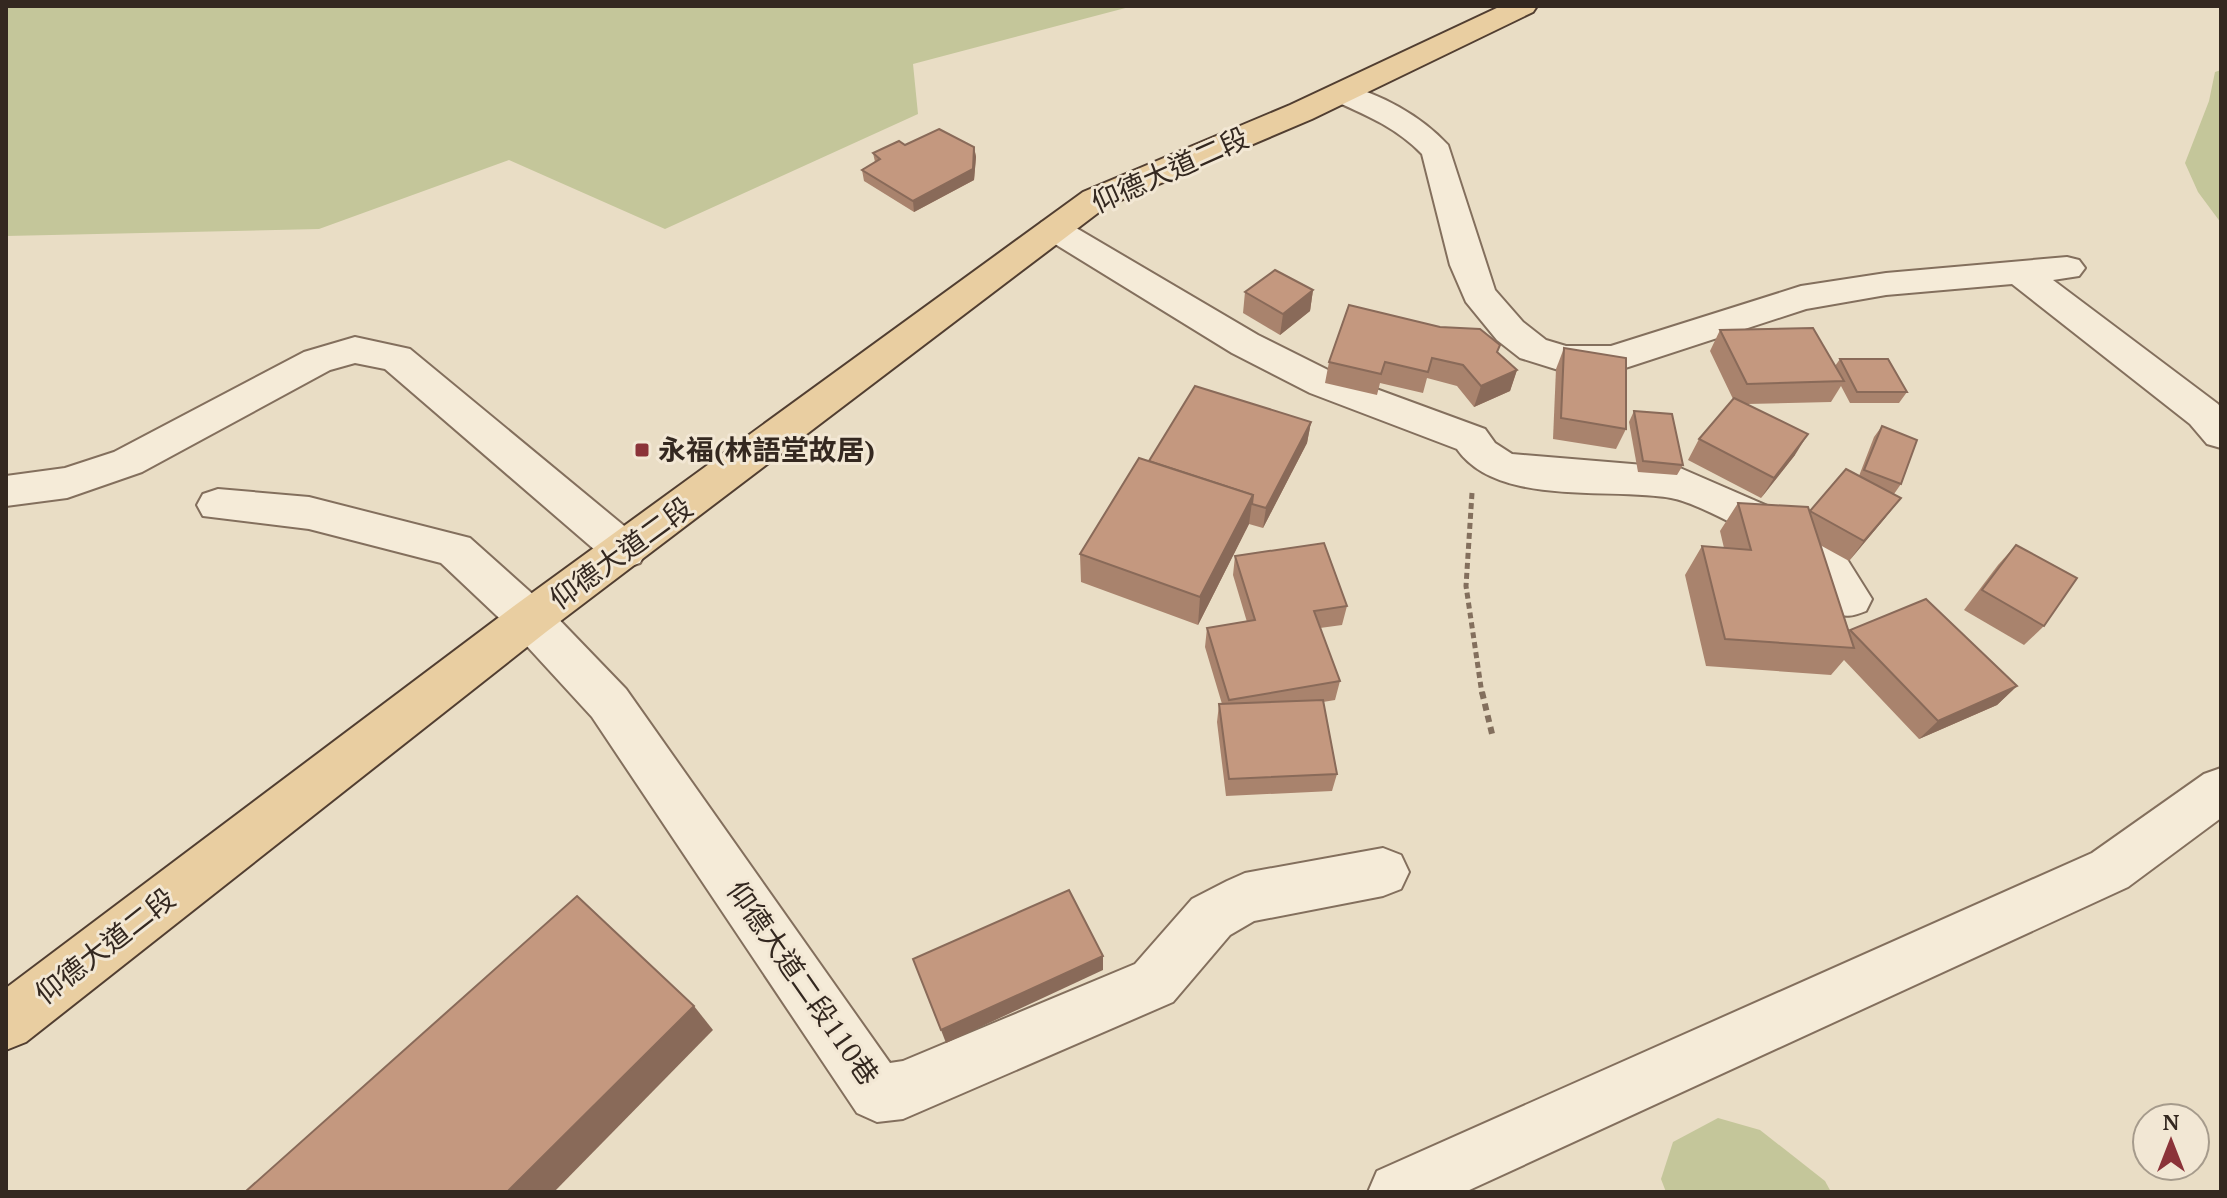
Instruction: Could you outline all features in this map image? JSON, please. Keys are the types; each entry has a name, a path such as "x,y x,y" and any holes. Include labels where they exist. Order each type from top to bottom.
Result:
{"main road":[{"name":"仰德大道二段","path":"6,1022 530,619 1095,199 1341,93 1523,6"}],"lane":[{"path":"1341,93 1386,112 1421,135 1437,152 1467,265 1479,294 1510,331 1533,349 1565,359 1613,359 1801,298 1886,284 2067,268"},
{"path":"1054,229 1245,344 1324,384 1471,439 1481,453 1503,467 1558,475 1680,483 1803,540 1820,552 1850,599"},
{"path":"2019,272 2204,414 2221,434"},
{"path":"6,491 67,483 128,462 317,361 355,350 397,358 625,551"},
{"path":"218,505 309,513 417,537 455,550 530,619"},
{"name":"仰德大道二段110巷","path":"530,619 609,703 877,1093 903,1090 1154,983 1211,917 1245,898 1383,872"},
{"path":"1398,1192 2110,870 2221,790"}],"path":[{"path":"1481,453 1468,513 1466,584 1475,667 1493,738"}],"green space":[{"path":"6,6 1133,6 913,64 918,114 665,229 509,160 319,229 6,236"},
{"path":"2221,70 2221,223 2198,192 2185,163 2209,101 2215,72"},
{"path":"1718,1118 1760,1130 1825,1181 1831,1192 1666,1192 1661,1179 1673,1142"}],"building":[{"path":"939,129 974,147 973,169 913,201 862,170 880,159 873,153 899,141 905,145"},
{"path":"1275,270 1313,290 1283,314 1245,292"},
{"path":"1349,305 1440,327 1480,329 1500,345 1497,352 1517,370 1481,386 1463,365 1432,358 1428,372 1385,362 1381,374 1329,362"},
{"path":"1813,328 1844,381 1747,384 1720,330"},
{"path":"1564,348 1626,358 1626,429 1561,418"},
{"path":"1840,359 1888,359 1907,392 1857,392"},
{"path":"1195,386 1311,422 1266,508 1252,504 1253,495 1149,461"},
{"path":"1734,398 1808,434 1774,478 1699,439"},
{"path":"1634,411 1672,414 1683,465 1643,461"},
{"path":"1882,426 1917,440 1901,484 1864,470"},
{"path":"1139,458 1253,495 1200,597 1080,554"},
{"path":"1846,469 1901,498 1864,541 1810,511"},
{"path":"1738,503 1808,507 1854,648 1725,639 1702,546 1751,550"},
{"path":"1324,543 1347,606 1314,611 1340,681 1229,700 1207,628 1255,620 1235,556"},
{"path":"2016,545 2077,578 2044,626 1982,590"},
{"path":"1926,599 2017,686 1938,721 1850,630"},
{"path":"1323,700 1337,774 1229,779 1219,704"},
{"path":"1069,890 1103,956 941,1030 913,959"},
{"path":"577,896 694,1006 507,1192 245,1192"}],"place":[{"name":"永福(林語堂故居)","path":"642,450"}]}
